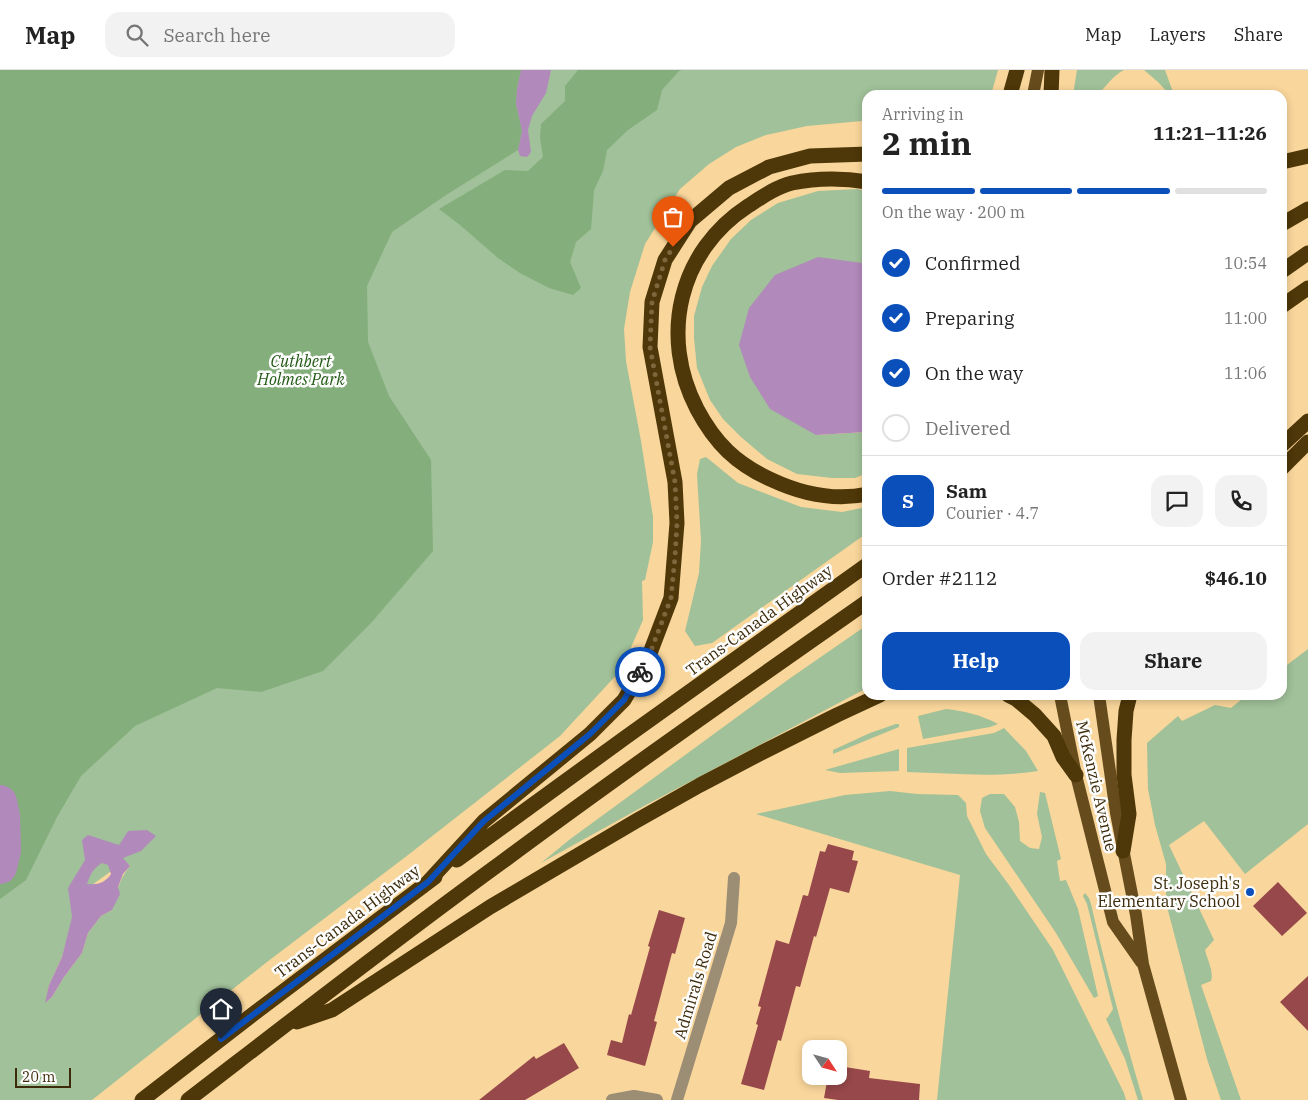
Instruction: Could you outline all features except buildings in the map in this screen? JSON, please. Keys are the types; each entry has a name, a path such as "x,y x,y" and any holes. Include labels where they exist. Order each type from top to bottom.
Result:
{"highway":[{"path":"1011,90 1017,70"},
{"path":"1051,90 1052,70"},
{"path":"428,882 484,821 590,734 624,700 647,661 671,598 677,523 675,482 650,347 652,302 665,260 690,221 729,188 769,167 810,156 862,154"},
{"path":"1287,161 1308,156"},
{"path":"862,181 822,179 791,184 766,194 735,214 708,241 691,271 681,301 677,330 679,356 685,382 692,399 702,419 717,441 736,459 760,475 782,485 808,493 832,497 862,495"},
{"path":"1287,221 1308,209"},
{"path":"1287,268 1308,253"},
{"path":"1287,303 1308,288"},
{"path":"1287,440 1308,421"},
{"path":"1287,463 1308,442"},
{"name":"Trans-Canada Highway","path":"142,1100 428,882 626,737 862,568"},
{"path":"188,1100 501,862 862,605"},
{"path":"281,1028 332,1010 490,907 570,859 692,789 869,700"},
{"path":"1017,700 1035,715 1054,736 1063,757 1076,775"},
{"path":"1123,852 1129,814 1124,775 1124,740 1129,700"}],"main road":[{"path":"1034,90 1038,70"},
{"name":"McKenzie Avenue","path":"1061,700 1076,775 1113,922 1143,964"},
{"name":"McKenzie Avenue","path":"1100,700 1116,813 1136,915 1143,964 1181,1100"}],"street":[{"name":"Admirals Road","path":"677,1100 731,923 734,878"},
{"path":"612,1100 634,1096 657,1100"}],"green space":[{"name":"Cuthbert Holmes Park","path":"0,70 998,70 992,90 862,90 862,121 807,126 766,135 736,147 709,164 680,189 645,244 630,292 624,329 626,361 653,517 653,542 645,580 642,581 643,620 621,670 560,736 92,1100 0,1100","holes":["125,861 130,866 126,871 112,910 101,916 88,933 82,953 52,997 46,1002 49,985 62,957 73,917 70,901"]},
{"name":"Cuthbert Holmes Park","path":"0,70 521,70 516,104 522,131 518,150 446,195 392,232 367,286 368,342 389,396 431,460 433,551 371,623 323,671 261,692 217,688 135,726 81,776 57,817 26,880 0,899"},
{"path":"578,70 682,70 662,90 657,110 628,130 607,150 603,171 594,190 591,229 576,242 570,262 581,288 573,295 549,288 520,273 498,258 439,209 505,170 528,171 543,157 540,138 541,124 565,101 565,86"},
{"path":"1077,70 1124,70 1102,90 1074,90"},
{"path":"1144,70 1165,70 1172,90 1165,90"},
{"path":"862,190 862,264 816,435 862,432 862,475 855,478 832,478 797,474 767,459 723,419 710,400 697,368 694,316 702,287 712,266 731,239 751,220 778,203 818,191"},
{"path":"706,457 738,483 801,507 842,512 862,508 862,537 712,643 695,646 685,631 699,573 701,541 697,474 700,459"},
{"path":"862,628 862,691 541,863 569,840 789,679"},
{"path":"1308,649 1308,824 1245,874 1204,821 1169,845 1214,940 1205,950 1211,969 1211,981 1201,985 1241,1100 1221,1100 1207,1059 1166,903 1166,864 1155,825 1148,789 1147,743 1178,716 1182,721 1215,705 1231,708 1241,700 1287,700 1287,665"},
{"path":"946,709 973,714 998,724 923,739 918,716"},
{"path":"899,724 899,727 833,754 833,750 870,733"},
{"path":"1004,728 1026,751 1038,771 989,775 907,772 907,748 994,733"},
{"path":"899,749 899,771 840,773 825,770"},
{"path":"890,791 958,795 966,803 967,816 986,854 1053,950 1126,1100 937,1100 960,875 756,814 845,795"},
{"path":"1040,792 1045,793 1061,859 1057,861 1060,881 1066,880 1078,909 1098,996 1094,998 1056,933 985,828 980,811 982,798 990,794 1004,794 1015,807 1019,822 1020,841 1030,848 1039,849 1042,837 1037,814"},
{"path":"1085,893 1091,904 1143,1100 1138,1100 1125,1059 1106,1019 1113,1009 1087,904 1083,896"}],"shaded area":[{"path":"521,70 551,70 546,93 532,116 528,130 531,152 527,157 520,156 518,150 522,131 516,104"},
{"path":"818,257 862,263 862,432 816,435 770,409 750,377 739,345 749,308 775,275"},
{"path":"147,830 156,836 141,851 123,858 130,866 123,874 118,887 120,894 112,910 101,916 88,933 82,953 52,997 45,1003 49,985 62,957 72,917 68,888 85,860 82,840 88,835 119,845 128,831","holes":["102,863 108,865 111,874 104,881 98,884 87,884 96,867"]}],"waterway":[{"path":"0,802 3,816 4,850 0,867"}],"way so far":[{"path":"640,672 647,661 671,598 675,557 677,523 675,482 650,347 652,302 665,260 673,247"}],"place":[{"name":"St. Joseph's Elementary School","path":"1250,892"}],"route":[{"path":"221,1039 428,882 484,821 590,734 624,700 640,672"}]}
